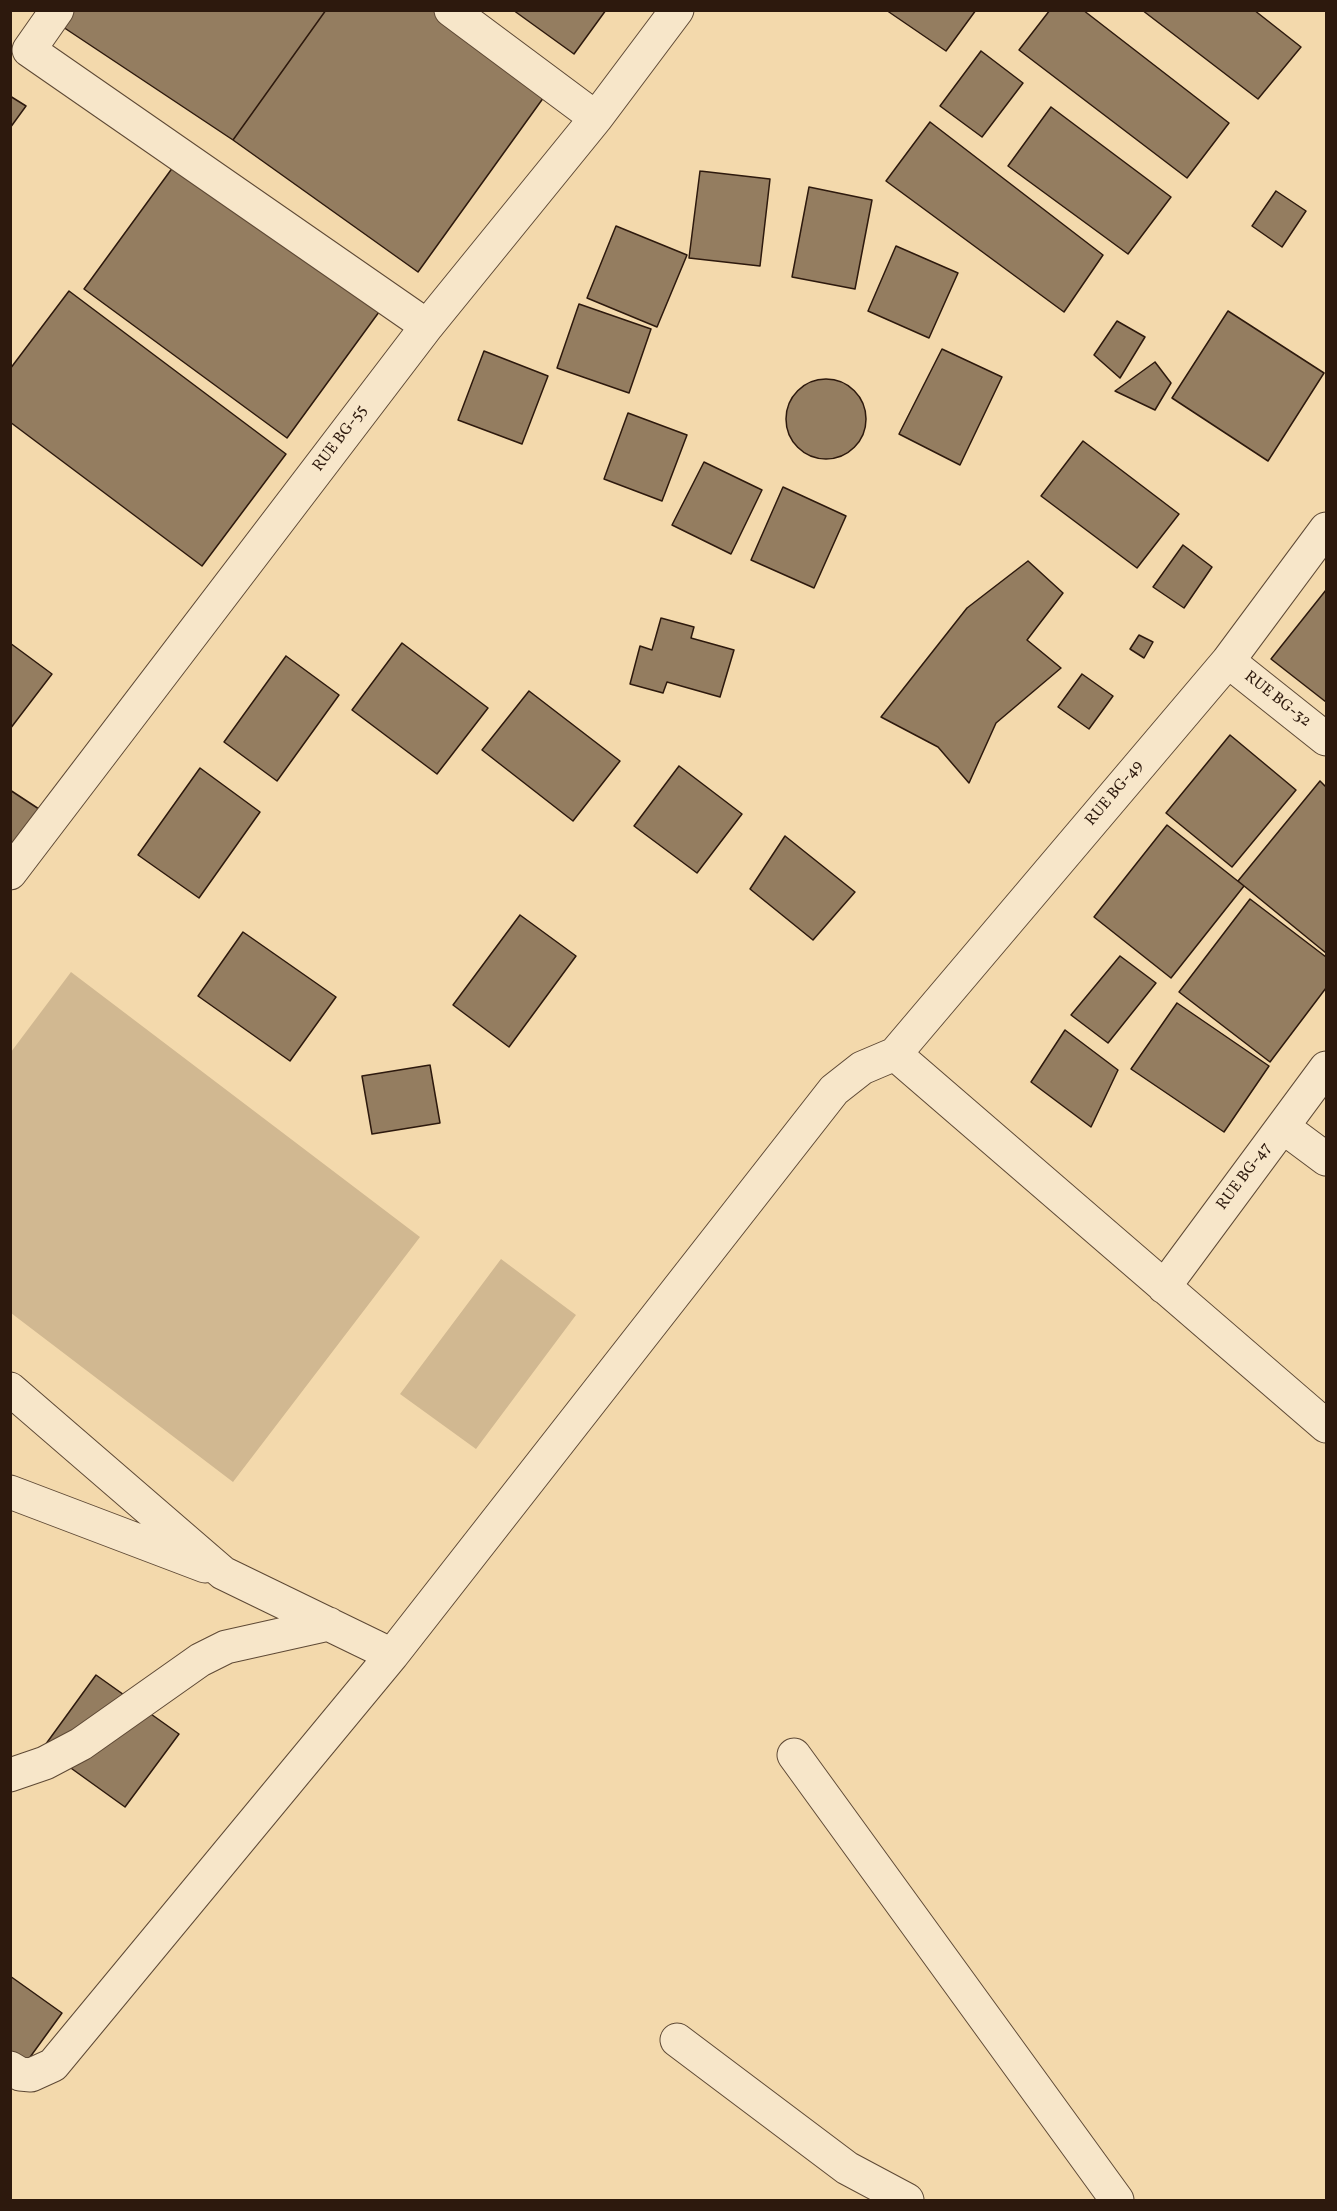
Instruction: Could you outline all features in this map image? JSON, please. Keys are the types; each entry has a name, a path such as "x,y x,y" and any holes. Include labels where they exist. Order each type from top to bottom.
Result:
{"street":[{"path":"57,10 20,53 427,326"},
{"path":"451,10 596,118"},
{"name":"RUE BG-55","path":"10,873 427,326 596,118 677,10"},
{"name":"RUE BG-49","path":"895,1054 1228,661 1326,529"},
{"name":"RUE BG-32","path":"1228,661 1326,739"},
{"path":"10,2068 20,2074 31,2075 53,2066 392,1656 834,1090 862,1068 895,1054 1326,1426"},
{"name":"RUE BG-47","path":"1164,1287 1326,1068"},
{"path":"1283,1127 1326,1159"},
{"path":"10,1389 224,1573"},
{"path":"10,1492 224,1573 392,1656"},
{"path":"10,1775 45,1763 81,1744 200,1660 226,1647 329,1624"},
{"path":"794,1755 1117,2200"},
{"path":"677,2040 847,2168 908,2200"}],"shaded area":[{"path":"71,972 420,1237 233,1482 11,1313 11,1052"},
{"path":"501,1259 576,1315 476,1449 400,1394"}],"building":[{"path":"66,10 326,10 233,140 57,23"},
{"path":"326,10 438,10 549,90 418,272 233,140"},
{"path":"513,10 606,10 574,54"},
{"path":"886,10 976,10 946,51"},
{"path":"1050,10 1083,10 1229,123 1187,178 1019,50"},
{"path":"1142,10 1254,10 1301,47 1258,99"},
{"path":"981,51 1023,83 982,137 940,106"},
{"path":"10,96 26,106 10,128"},
{"path":"1051,107 1171,197 1128,254 1008,166"},
{"path":"930,122 1103,255 1064,312 886,181"},
{"path":"176,163 379,312 287,438 84,289"},
{"path":"700,171 770,179 760,266 689,258"},
{"path":"809,187 872,200 855,289 792,277"},
{"path":"1276,191 1306,211 1282,247 1252,226"},
{"path":"616,226 687,255 657,327 587,298"},
{"path":"896,246 958,273 929,338 868,311"},
{"path":"69,291 286,454 202,566 10,422 10,369"},
{"path":"579,304 651,329 629,393 557,368"},
{"path":"1228,311 1324,373 1268,461 1172,398"},
{"path":"1117,321 1145,337 1120,378 1094,355"},
{"path":"942,349 1002,377 960,465 899,434"},
{"path":"484,351 548,376 522,444 458,420"},
{"path":"1155,362 1171,383 1155,410 1115,391"},
{"path":"818,379 834,379 855,390 866,411 866,427 855,448 834,459 818,459 804,453 792,441 786,427 786,411 792,397 804,385"},
{"path":"628,413 687,435 662,501 604,479"},
{"path":"1083,441 1179,514 1137,568 1041,496"},
{"path":"704,462 762,490 731,554 672,525"},
{"path":"783,487 846,516 814,588 751,560"},
{"path":"1183,545 1212,567 1184,608 1153,587"},
{"path":"1028,561 1063,593 1027,640 1061,668 996,723 969,783 938,747 881,717 967,608"},
{"path":"1326,590 1326,702 1271,659"},
{"path":"661,618 694,627 691,638 734,650 720,697 667,682 663,693 630,684 640,646 652,650"},
{"path":"1139,635 1153,642 1144,658 1130,649"},
{"path":"10,643 52,674 10,729"},
{"path":"402,643 488,708 437,774 352,710"},
{"path":"286,656 339,695 277,781 224,742"},
{"path":"1082,674 1113,696 1089,729 1058,707"},
{"path":"529,691 620,761 573,821 482,750"},
{"path":"1230,735 1296,790 1232,867 1166,813"},
{"path":"679,766 742,814 697,873 634,826"},
{"path":"200,768 260,812 199,898 138,855"},
{"path":"1320,781 1326,787 1326,953 1238,881"},
{"path":"10,790 42,811 10,859"},
{"path":"1167,825 1244,886 1171,978 1094,917"},
{"path":"785,836 855,892 813,940 750,889"},
{"path":"1250,899 1326,957 1326,988 1270,1062 1179,992"},
{"path":"520,915 576,956 509,1047 453,1005"},
{"path":"243,932 336,997 290,1061 198,996"},
{"path":"1120,956 1156,983 1108,1043 1071,1015"},
{"path":"1177,1003 1269,1066 1224,1132 1131,1069"},
{"path":"1065,1030 1118,1070 1091,1127 1031,1082"},
{"path":"430,1065 440,1123 372,1134 362,1076"},
{"path":"96,1675 179,1734 125,1807 43,1748"},
{"path":"10,1976 62,2013 12,2082 10,2081"}]}
